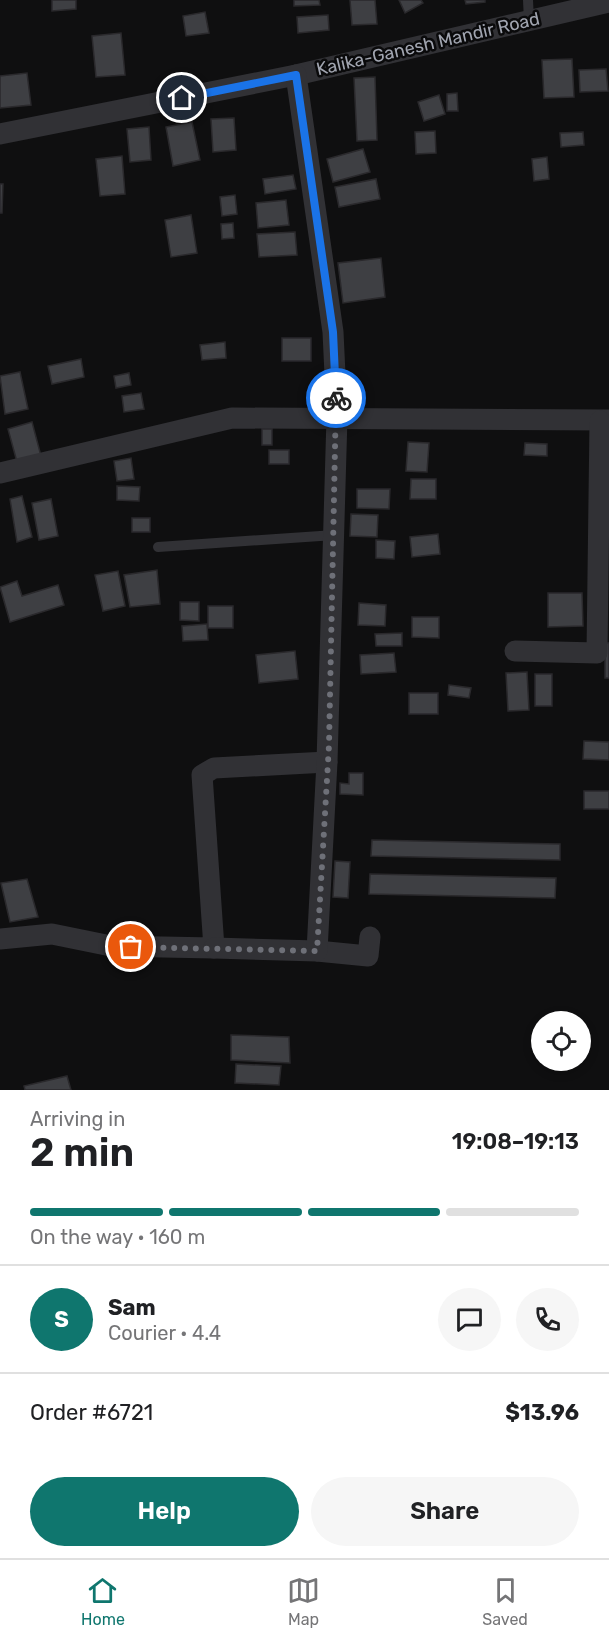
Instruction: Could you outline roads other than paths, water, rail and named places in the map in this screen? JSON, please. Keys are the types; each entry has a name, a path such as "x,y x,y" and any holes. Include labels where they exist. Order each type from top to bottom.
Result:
{"street":[{"name":"Kalika-Ganesh Mandir Road","path":"0,134 296,75 529,10 609,2"},
{"path":"296,75 333,332 337,417 327,762 317,951"},
{"path":"0,473 232,418 605,420 597,653 515,651"},
{"path":"214,948 202,774 214,768 327,762"},
{"path":"0,939 52,934 111,946 317,951 368,956 370,936"}],"lane":[{"path":"158,547 335,535"}]}
